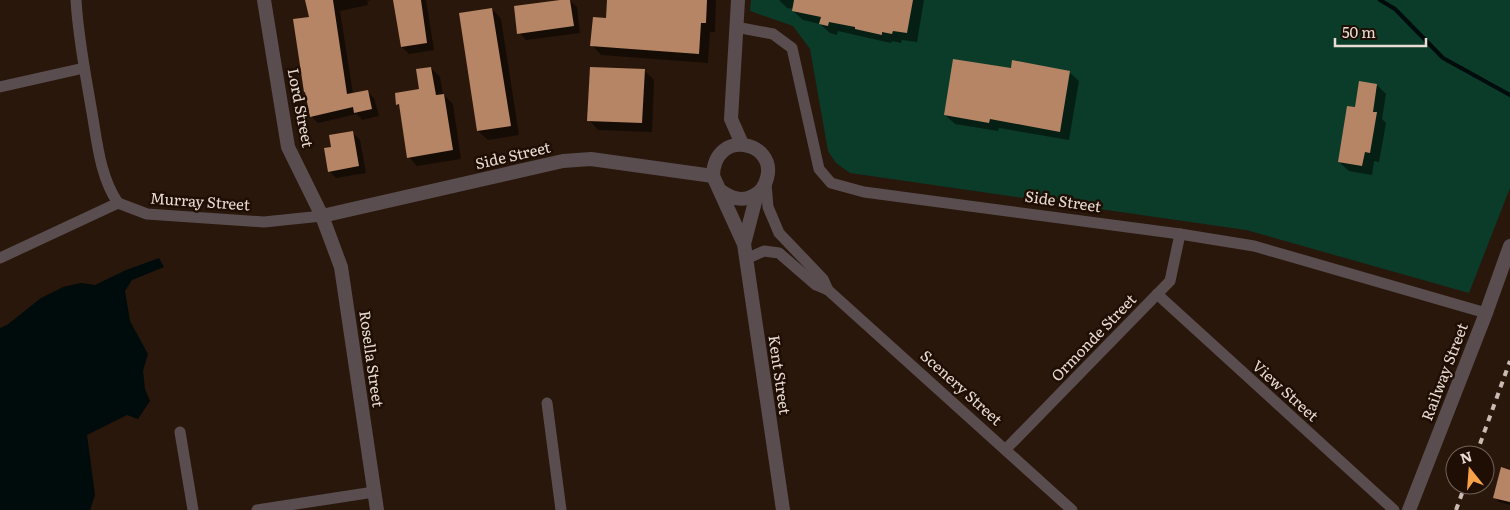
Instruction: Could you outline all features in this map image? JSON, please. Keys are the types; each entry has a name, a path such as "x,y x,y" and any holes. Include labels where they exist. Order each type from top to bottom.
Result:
{"street":[{"path":"0,258 118,202 110,191 105,177 84,68 76,0"},
{"name":"Lord Street","path":"264,0 288,147 322,216"},
{"path":"738,0 731,119 742,144"},
{"name":"Side Street","path":"736,27 773,34 792,48 819,169 830,182 864,192 1180,234 1254,246 1486,313"},
{"path":"0,87 84,68"},
{"path":"742,144 753,147 762,153 767,163 768,174 761,189 748,198 738,199 729,197 721,191 713,176 717,157 733,145 742,144"},
{"name":"Side Street","path":"322,216 563,161 591,159 713,176"},
{"name":"Kent Street","path":"744,244 761,189"},
{"name":"Scenery Street","path":"761,189 779,233 823,279 828,290"},
{"name":"Kent Street","path":"721,191 744,244 783,510"},
{"name":"Murray Street","path":"118,202 147,214 156,215 264,222 322,216"},
{"name":"Rosella Street","path":"322,216 341,266 376,510"},
{"name":"Ormonde Street","path":"1006,449 1170,281 1180,234"},
{"name":"Railway Street","path":"1409,510 1486,313 1510,246"},
{"name":"Scenery Street","path":"746,258 764,251 779,252 816,284 828,290 1072,510"},
{"name":"View Street","path":"1157,294 1394,510"},
{"path":"547,403 561,510"},
{"path":"180,432 193,510"},
{"path":"257,510 374,492"}],"green space":[{"path":"751,0 1510,0 1510,188 1469,293 1246,230 850,173 836,163 828,151 810,49 793,26 750,11"}],"shaded area":[{"path":"159,258 164,267 132,280 125,291 130,321 148,354 143,371 145,389 150,401 138,419 127,415 87,435 95,495 90,510 0,510 0,328 7,325 41,298 63,287 81,283 95,285 126,270"}],"building":[{"path":"305,0 333,0 347,94 368,90 372,109 354,113 353,107 310,117 304,92 293,19 309,17"},
{"path":"393,0 421,0 427,43 401,47"},
{"path":"570,0 574,26 517,34 514,6"},
{"path":"607,0 707,0 706,23 701,23 699,54 590,46 593,17 606,18"},
{"path":"794,0 913,0 907,33 893,31 892,34 882,32 882,35 829,22 828,26 819,24 821,17 792,11"},
{"path":"492,8 511,126 477,131 459,13"},
{"path":"953,59 1011,68 1012,60 1070,71 1060,132 990,119 989,123 944,115"},
{"path":"431,67 436,95 444,94 453,150 407,158 399,104 396,105 395,93 419,89 416,69"},
{"path":"590,67 645,69 642,123 587,121"},
{"path":"1359,81 1377,84 1373,112 1377,112 1370,153 1365,152 1362,166 1338,162 1347,106 1355,107"},
{"path":"353,131 359,166 328,172 324,148 331,147 329,135"},
{"path":"1501,467 1510,470 1510,502 1493,498"}],"waterway":[{"path":"1380,0 1395,9 1443,58 1510,95"}],"railway":[{"path":"1480,445 1510,361"},
{"path":"1456,510 1461,495"}]}
